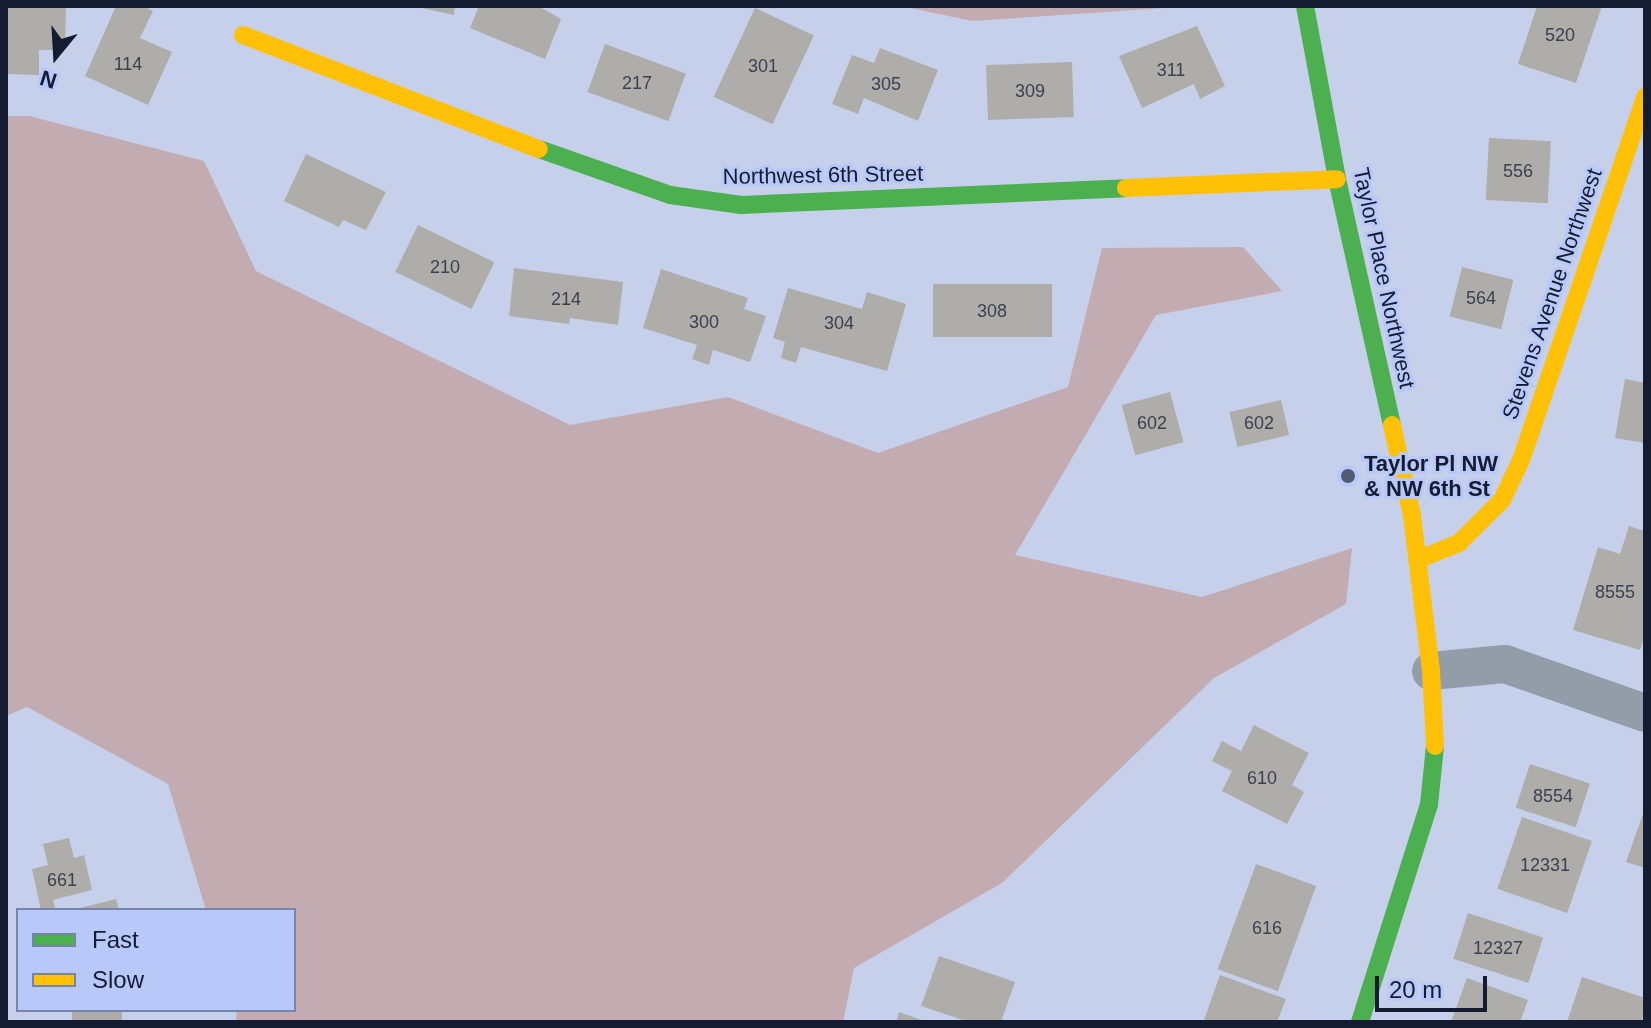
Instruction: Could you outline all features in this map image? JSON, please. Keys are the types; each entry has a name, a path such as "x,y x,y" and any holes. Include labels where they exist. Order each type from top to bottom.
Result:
{"street":[{"name":"Taylor Place Northwest","path":"1305,6 1337,179 1412,516 1417,560"},
{"name":"Northwest 6th Street","path":"243,35 606,175 670,195 741,205 1337,179"},
{"name":"Stevens Avenue Northwest","path":"1417,560 1459,543 1502,500 1521,460 1642,115"},
{"path":"1360,1022 1429,805 1435,749 1431,671 1417,560"},
{"path":"1431,671 1505,664 1645,713"}],"shaded area":[{"path":"901,6 1194,6 972,21"},
{"path":"6,116 29,116 204,161 256,271 570,425 728,397 878,453 1068,387 1102,248 1243,247 1282,291 1156,315 1015,555 1202,597 1352,548 1346,604 1214,678 1002,883 854,968 843,1022 236,1022 237,1012 296,1012 296,908 205,908 168,784 27,707 6,716"}],"building":[{"path":"6,6 66,6 65,50 39,50 39,75 6,74"},
{"path":"116,6 143,6 153,11 140,38 172,52 148,105 85,76"},
{"path":"412,6 455,6 454,15"},
{"path":"479,6 538,6 561,19 545,59 470,28"},
{"path":"1537,6 1602,6 1576,83 1518,64"},
{"path":"755,8 814,35 772,124 714,97"},
{"path":"1197,26 1225,86 1200,99 1194,84 1142,108 1119,56"},
{"path":"605,44 686,73 668,121 588,92"},
{"path":"880,48 938,70 918,121 864,98 858,114 832,104 852,55 874,63"},
{"path":"1072,62 1074,117 988,120 986,65"},
{"path":"1489,138 1551,141 1548,203 1486,200"},
{"path":"306,154 386,192 366,230 343,220 339,227 284,201"},
{"path":"418,225 494,262 472,309 395,272"},
{"path":"1462,267 1513,280 1501,329 1450,316"},
{"path":"514,268 623,282 618,325 570,318 569,324 509,316"},
{"path":"661,269 748,298 744,309 766,316 750,362 713,350 709,365 692,359 697,345 643,328"},
{"path":"933,284 1052,284 1052,337 933,337"},
{"path":"788,288 862,309 867,292 906,304 887,371 801,347 796,363 781,358 785,342 773,338"},
{"path":"1625,379 1645,383 1645,443 1615,438"},
{"path":"1170,392 1183,442 1135,455 1122,405"},
{"path":"1281,400 1289,435 1237,447 1229,412"},
{"path":"1629,526 1645,531 1645,634 1640,650 1573,630 1598,547 1620,554"},
{"path":"1254,725 1309,753 1292,785 1304,792 1287,824 1222,791 1232,771 1212,761 1222,741 1241,751"},
{"path":"1530,764 1590,783 1576,827 1516,808"},
{"path":"1645,808 1645,868 1626,862"},
{"path":"1522,817 1592,841 1567,913 1497,889"},
{"path":"69,838 74,858 84,855 92,890 53,900 55,908 41,908 32,869 48,865 43,844"},
{"path":"1256,864 1316,886 1278,991 1218,969"},
{"path":"116,899 118,908 80,908"},
{"path":"1468,913 1543,937 1528,983 1453,959"},
{"path":"939,956 1015,982 1001,1022 969,1022 921,1006"},
{"path":"1220,975 1286,999 1277,1022 1204,1020"},
{"path":"1582,977 1645,998 1642,1022 1567,1022"},
{"path":"1467,978 1528,1000 1520,1022 1451,1022"},
{"path":"72,1012 122,1012 122,1022 72,1022"},
{"path":"899,1012 927,1022 896,1022"}],"traffic: fast":[{"path":"1305,6 1337,179 1392,425"},
{"path":"539,149 670,195 741,205 1126,188"},
{"path":"1360,1022 1429,805 1435,746"}],"traffic: slow":[{"path":"243,35 539,149"},
{"path":"1417,560 1459,543 1502,500 1521,460 1645,97"},
{"path":"1126,188 1337,179"},
{"path":"1392,425 1412,516 1431,671 1435,746"}],"place":[{"name":"Taylor Pl NW & NW 6th St","path":"1348,476"}]}
